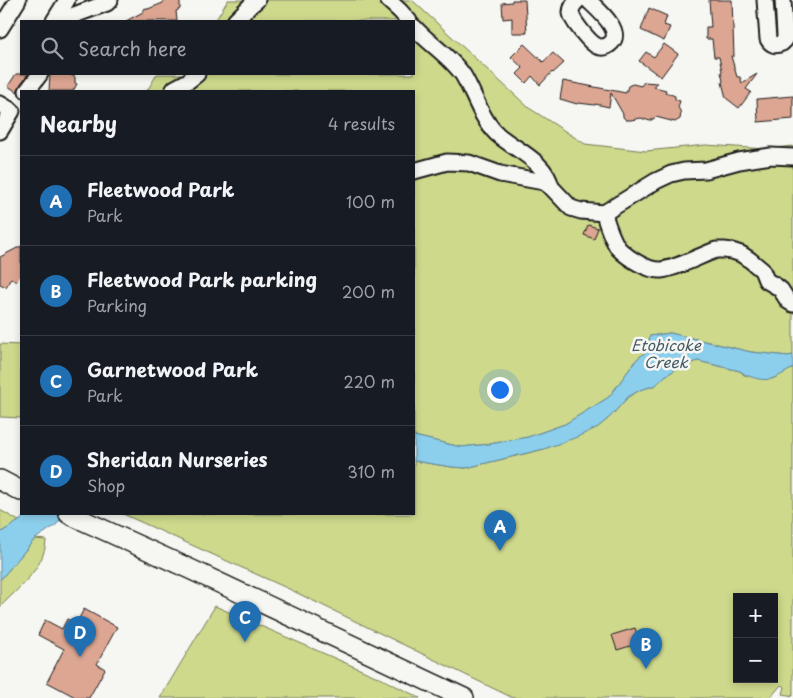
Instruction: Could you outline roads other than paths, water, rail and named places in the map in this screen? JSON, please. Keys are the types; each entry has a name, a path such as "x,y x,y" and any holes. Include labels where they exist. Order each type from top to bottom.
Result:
{"main road":[{"path":"71,515 464,698"}],"street":[{"path":"0,29 18,0"},
{"path":"55,20 67,0"},
{"path":"61,20 110,0"},
{"path":"236,20 257,0"},
{"path":"388,0 408,20"},
{"path":"578,0 573,5 571,11 574,20 592,43 598,47 605,47 613,40 614,30 588,0"},
{"path":"765,0 768,39 772,44 776,45 782,43 785,38 783,0"},
{"path":"415,28 454,64 496,133 544,171 549,179 550,187"},
{"path":"28,90 39,75"},
{"path":"174,90 196,75"},
{"path":"0,131 11,105"},
{"path":"415,171 447,162 469,162 500,174 544,182 571,208 604,213 671,174 684,171 706,170 771,156 793,157"},
{"path":"604,213 607,224 619,248 648,268 662,270 716,250 732,251 741,254 759,267 766,280 781,290 788,301 793,304"}],"water":[{"name":"Etobicoke Creek","path":"670,333 751,352 793,355 793,368 771,379 759,379 740,371 698,361 678,368 665,376 656,385 640,390 628,397 598,427 544,449 466,468 415,461 415,436 461,447 528,437 565,424 609,397 637,359 646,352 650,336"},
{"path":"26,515 64,515 56,525 35,539 0,580 0,533"}],"place":[{"name":"Fleetwood Park","path":"500,551"},
{"name":"Garnetwood Park","path":"245,642"},
{"name":"Sheridan Nurseries","path":"80,657"},
{"name":"Fleetwood Park parking","path":"646,669"}]}
